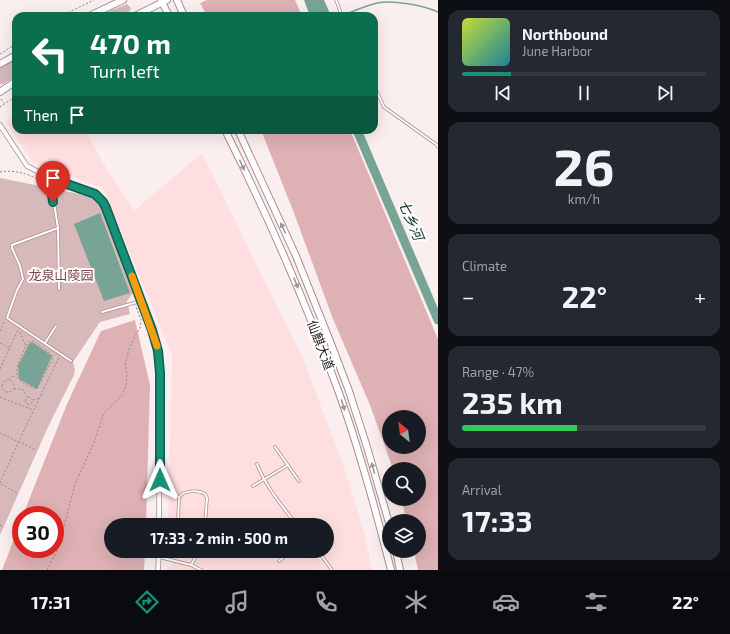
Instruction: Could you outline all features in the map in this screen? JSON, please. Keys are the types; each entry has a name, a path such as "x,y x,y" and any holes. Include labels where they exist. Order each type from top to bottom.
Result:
{"main road":[{"path":"98,12 123,0"},
{"path":"177,0 182,12"},
{"path":"142,12 163,1 167,12"},
{"path":"0,64 12,57"},
{"path":"0,92 12,84"},
{"name":"仙麒大道","path":"227,134 287,261 340,395 379,522 391,570"},
{"name":"仙麒大道","path":"240,134 296,256 330,341 351,398 386,514"},
{"path":"397,558 400,570"}],"street":[{"path":"0,125 27,166 50,178 95,194 103,202 141,301 158,351 160,373 159,518"},
{"path":"158,570 159,558"}],"lane":[{"path":"336,0 340,12"},
{"path":"378,94 384,107 438,146"},
{"path":"50,178 50,186 58,228 59,289"},
{"path":"58,228 12,245 23,279 17,290 7,318 71,361"},
{"path":"102,312 141,301"},
{"path":"45,343 56,326"},
{"path":"275,447 299,481"},
{"path":"257,464 263,480 292,518"},
{"path":"254,486 288,465"},
{"path":"178,518 179,496 183,492 203,492 207,498 206,518"},
{"path":"159,558 201,570"},
{"path":"191,566 195,558"},
{"path":"279,561 282,558"},
{"path":"323,558 332,570"}],"path":[{"path":"69,12 94,0"},
{"path":"0,54 12,46"},
{"path":"1,99 4,104"},
{"path":"0,107 12,99"},
{"path":"0,172 8,170 22,172 50,186"},
{"path":"47,570 58,549 75,484 94,443 104,413 121,397 126,385 127,375 125,364 129,349 140,328 141,320 135,302"},
{"path":"0,331 6,319"},
{"path":"0,369 19,328 26,346"},
{"path":"30,341 34,341 52,355 52,360 37,389 19,380 17,376 17,366 26,346 30,341"},
{"path":"0,343 10,348"},
{"path":"17,493 0,483 61,354"},
{"path":"17,376 10,378 9,381 5,381 2,384 2,389 5,392 10,392 13,389 22,389 28,398 31,398 33,401"},
{"path":"9,381 13,384 13,389"},
{"path":"0,397 34,410"},
{"path":"28,398 26,402 30,405 33,401 40,398"},
{"path":"0,433 36,450"}],"shaded area":[{"path":"207,0 295,0 300,12 205,12 200,3"},
{"path":"304,0 324,0 329,12 308,12"},
{"path":"12,117 12,131 5,121"},
{"path":"14,134 87,134 102,161 134,211 202,153 304,361 345,470 365,536 372,570 167,570 167,566 172,567 172,558 334,558 334,518 168,518 172,355 103,188 33,162"},
{"path":"263,134 352,134 438,339 438,570 418,570 415,558 426,558 426,514 405,514 403,506 426,506 426,462 390,462 388,454 426,454 426,410 382,410 382,438 370,405 333,319 294,213"},
{"path":"100,213 130,293 104,301 74,224"},
{"path":"135,320 150,385 146,518 104,518 104,558 145,558 144,570 2,570 12,544 12,558 64,558 64,506 27,506 67,404 101,331"},
{"path":"31,342 52,356 37,389 19,379 18,366"}],"green space":[{"path":"127,4 131,8 129,12 107,12"},
{"path":"12,61 12,78 3,84 0,84 0,68"},
{"name":"龙泉山陵园","path":"0,178 95,197 102,209 133,293 127,301 130,314 100,322 73,362 75,370 74,375 48,427 0,535"}],"waterway":[{"path":"351,12 384,2 408,4 424,7 438,12"},
{"name":"七乡河","path":"359,134 438,320"}],"slow traffic":[{"path":"132,276 157,346"}],"route":[{"path":"53,202 50,178 95,194 100,198 106,208 152,330 158,351 160,373 160,480"}]}
